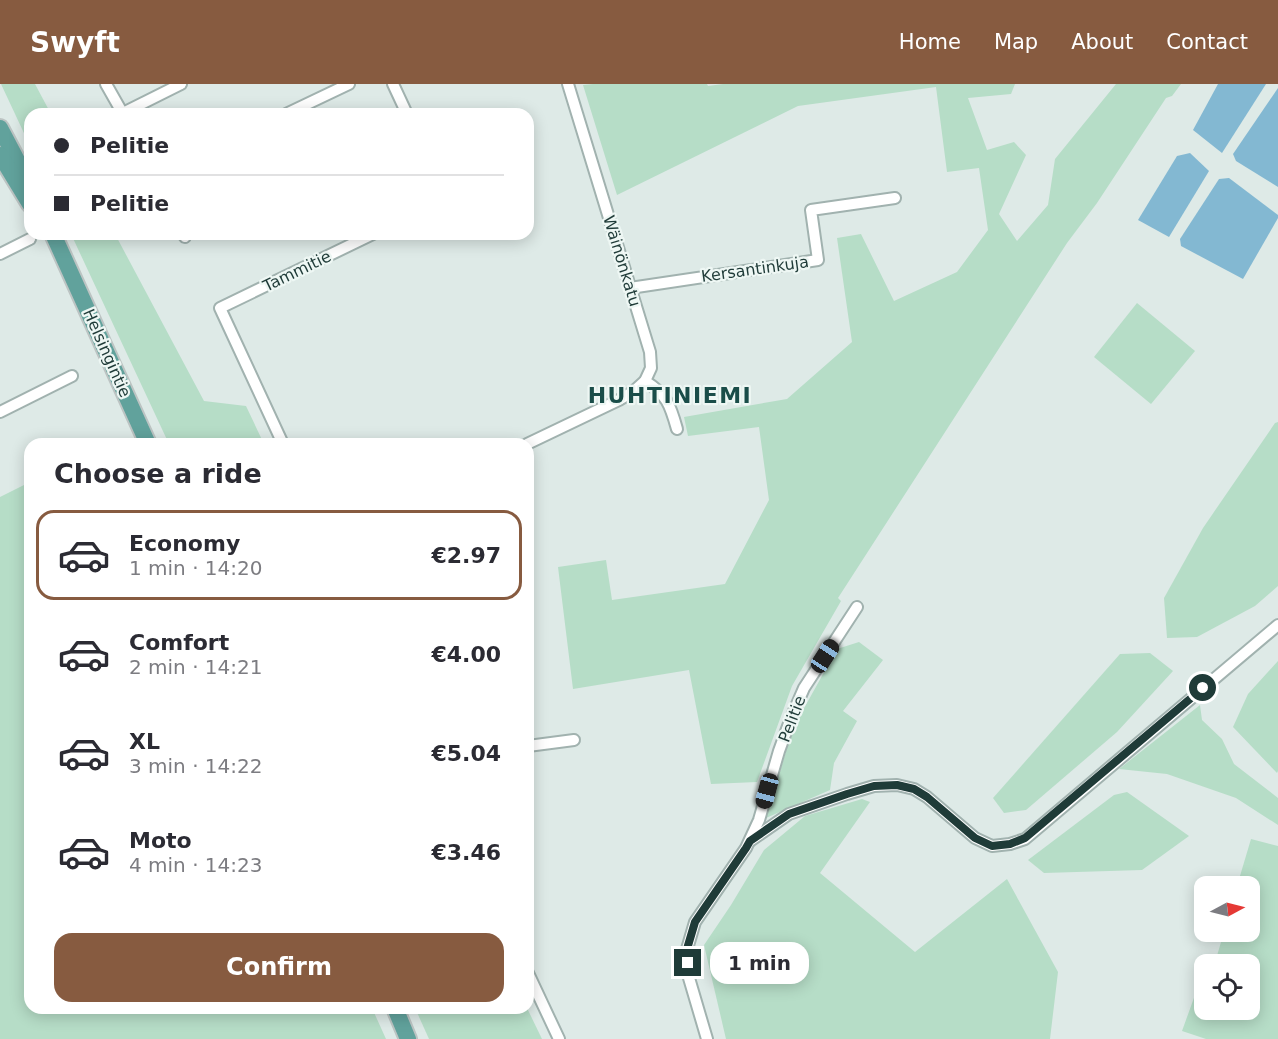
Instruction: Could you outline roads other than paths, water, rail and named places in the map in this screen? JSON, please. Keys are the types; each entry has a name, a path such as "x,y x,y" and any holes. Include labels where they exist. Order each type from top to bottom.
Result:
{"main road":[{"path":"0,128 24,174"},
{"path":"0,155 24,194"},
{"name":"Helsingintie","path":"52,240 65,262"},
{"name":"Helsingintie","path":"56,240 145,438"},
{"path":"398,1014 408,1039"}],"street":[{"path":"106,84 120,108"},
{"path":"135,108 181,84"},
{"path":"298,108 348,84"},
{"path":"393,84 404,108"},
{"name":"Wäinönkatu","path":"568,84 650,352 651,368 645,381"},
{"name":"Kersantinkuja","path":"630,288 818,260 811,210 895,198"},
{"path":"0,254 28,240"},
{"name":"Tammitie","path":"281,438 220,308 361,240"},
{"path":"0,412 72,376"},
{"path":"534,440 619,400 645,381 658,389 670,407 677,429"},
{"name":"Pelitie","path":"707,1039 689,978 687,949 695,922 750,841 759,820 791,718 804,688 857,607"},
{"name":"Pelitie","path":"750,841 789,814 874,786 897,785 914,789 927,797 975,838 992,846 1010,844 1025,838 1278,625"},
{"path":"534,745 574,740"},
{"path":"534,986 558,1039"}],"water":[{"path":"1218,84 1266,84 1222,153 1193,130"},
{"path":"1278,88 1278,187 1236,161 1233,154"},
{"path":"1190,153 1209,171 1169,237 1138,220 1177,156"},
{"path":"1229,178 1278,215 1243,279 1181,246 1180,239 1219,179"}],"district":[{"name":"HUHTINIEMI","path":"670,395"}]}
